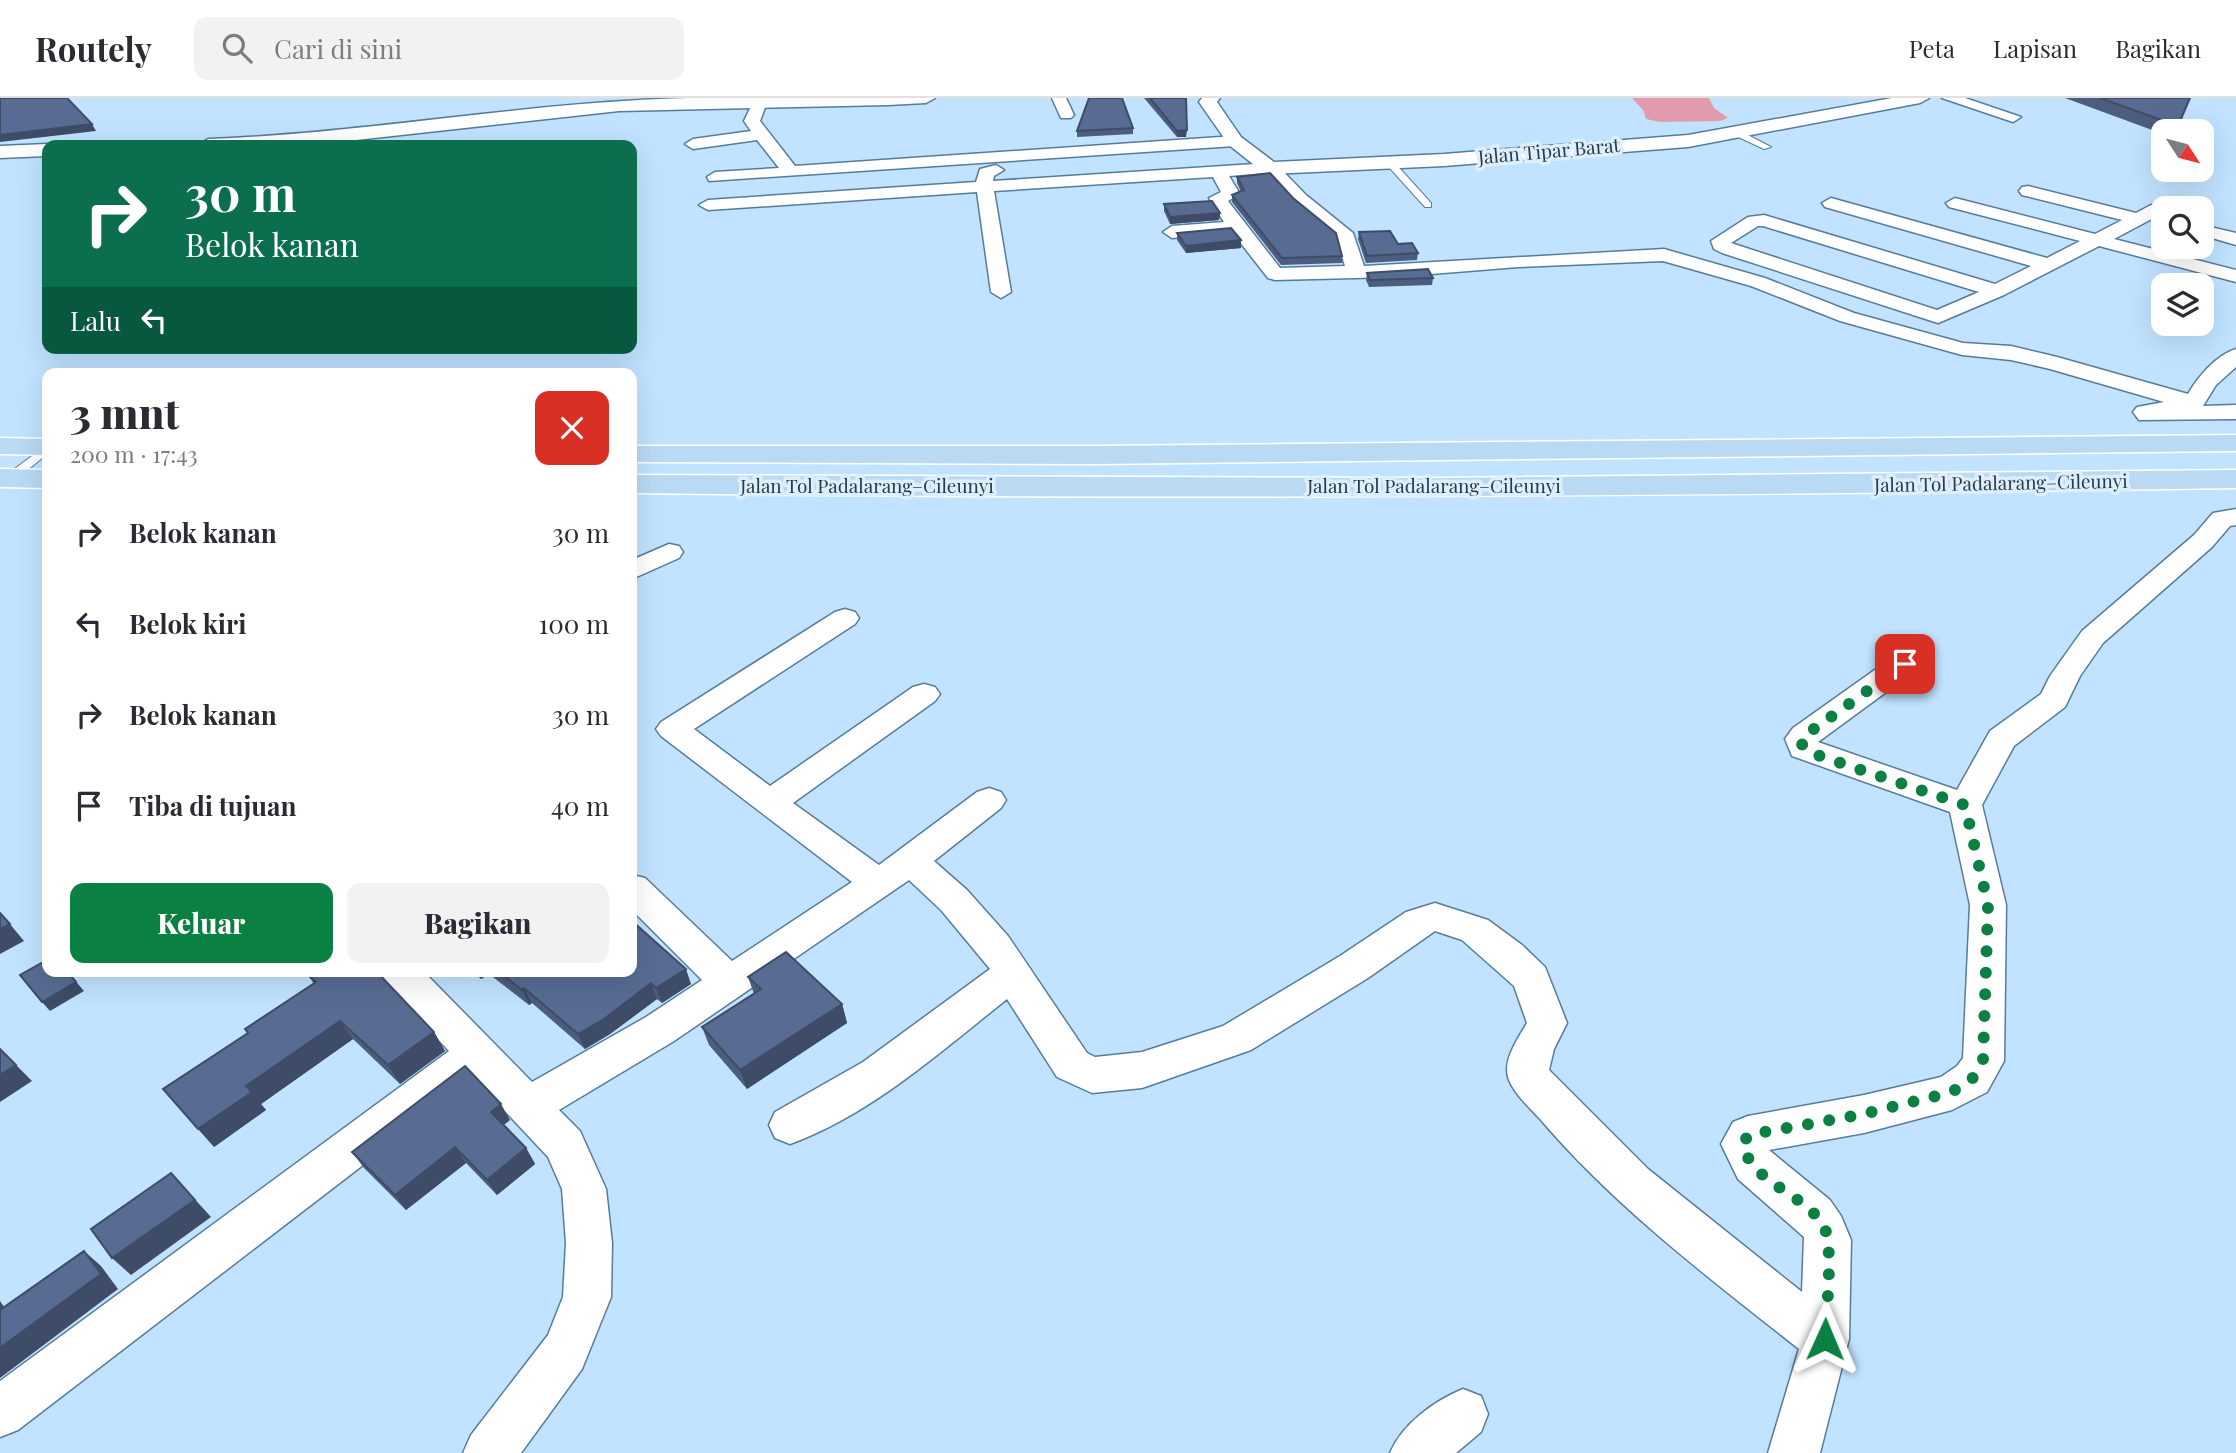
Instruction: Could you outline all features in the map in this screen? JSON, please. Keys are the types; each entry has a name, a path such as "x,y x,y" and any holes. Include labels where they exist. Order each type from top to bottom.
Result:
{"highway":[{"name":"Jalan Tol Padalarang–Cileunyi","path":"637,454 1096,455 2236,443"},
{"path":"0,446 42,447"},
{"path":"4,479 42,479"},
{"name":"Jalan Tol Padalarang–Cileunyi","path":"637,484 1101,487 1709,486 2236,479"}],"street":[{"path":"320,140 617,106 711,100 830,104 926,98"},
{"path":"1059,98 1066,115"},
{"path":"1211,98 1209,102 1235,141 1270,168 1300,199 1348,240 1356,272"},
{"name":"Jalan Tipar Barat","path":"1270,168 1390,163 1688,141 1920,98"},
{"path":"1949,98 2013,117"},
{"path":"760,102 752,121 759,135 780,155 789,170"},
{"path":"694,144 759,135"},
{"path":"715,177 1235,141"},
{"path":"0,152 42,150"},
{"path":"708,205 986,192 1077,192 1103,186 1093,177 1088,167 999,169 986,173 986,192 1000,292"},
{"path":"1093,177 1270,168"},
{"path":"1217,170 1231,194 1218,198 1275,274 1664,256 1758,282 1847,317 1962,349 2011,353 2194,403"},
{"path":"2028,191 2139,219"},
{"path":"1831,203 2050,265"},
{"path":"1955,203 2236,276"},
{"path":"1997,291 1764,220 1754,221 1720,240 1721,245 1729,249 1929,316 1944,316 1997,291 2050,265 2151,212"},
{"path":"1172,232 1237,226"},
{"path":"2214,233 2236,239"},
{"path":"2214,291 2224,294"},
{"path":"2236,356 2207,381 2194,403 2145,413 2236,412"},
{"path":"1794,1453 1825,1339 1826,1281 1830,1265 1824,1227 1814,1215 1752,1164 1743,1144 1748,1135 1864,1114 1952,1092 1972,1079 1983,1060 1988,905 1965,805 2001,740 2054,700 2065,676 2092,637 2203,541 2222,519 2236,517"},
{"path":"637,568 669,552"},
{"path":"845,618 672,729 770,802 801,830 954,900 1013,973 1072,1065 1091,1075 1118,1075 1142,1070 1237,1038 1354,967 1427,918 1442,918 1460,923 1475,930 1531,978 1547,1023 1528,1060 1527,1070 1529,1077 1559,1113 1581,1137 1715,1253 1825,1339"},
{"path":"1905,664 1804,736 1802,748 1965,805"},
{"path":"770,802 924,694"},
{"path":"528,1106 660,1029 728,981 895,872 989,800"},
{"path":"637,893 728,981"},
{"path":"790,1125 828,1108 860,1087 1013,973"},
{"path":"404,977 565,1145 583,1189 589,1243 587,1297 565,1352 489,1453"},
{"path":"0,1412 478,1054"},
{"path":"1416,1453 1463,1414"}],"lane":[{"path":"1737,133 1767,147"},
{"path":"1390,163 1428,205"},
{"path":"4,479 42,451"}],"shaded area":[{"path":"1632,98 1709,98 1714,108 1728,118 1720,121 1660,122 1646,119 1643,110"}],"building":[{"path":"0,98 67,98 92,124 0,135"},
{"path":"1089,98 1122,98 1133,128 1077,131"},
{"path":"1150,98 1186,98 1187,130 1177,131"},
{"path":"2100,98 2190,98 2181,119 2158,119"},
{"path":"1270,173 1293,198 1336,233 1342,256 1282,258 1232,195 1244,190 1237,177"},
{"path":"1212,201 1220,213 1170,217 1164,204"},
{"path":"1231,228 1241,240 1186,246 1177,233"},
{"path":"1390,231 1398,244 1412,243 1418,253 1367,256 1359,232"},
{"path":"1428,269 1433,278 1370,280 1367,273"},
{"path":"0,913 10,924 0,929"},
{"path":"637,925 686,969 656,988 651,983 604,1019 578,1034 524,988 522,990 506,977 637,977"},
{"path":"786,952 842,1004 740,1070 702,1027 761,989 748,977"},
{"path":"42,963 42,977 72,977 76,982 42,1002 20,975"},
{"path":"310,977 382,977 434,1032 388,1065 340,1021 246,1086 252,1092 198,1129 163,1089 248,1033 245,1029 316,982"},
{"path":"0,1049 16,1065 0,1075"},
{"path":"465,1066 501,1104 491,1112 526,1148 487,1180 455,1147 395,1195 352,1152"},
{"path":"171,1173 195,1200 112,1258 91,1229"},
{"path":"84,1251 101,1274 0,1348 0,1310"}],"route":[{"path":"1825,1339 1826,1281 1830,1265 1824,1227 1814,1215 1752,1164 1743,1144 1748,1135 1864,1114 1952,1092 1972,1079 1983,1060 1988,905 1965,805 1808,752 1802,748 1801,743 1804,736 1905,664"}]}
